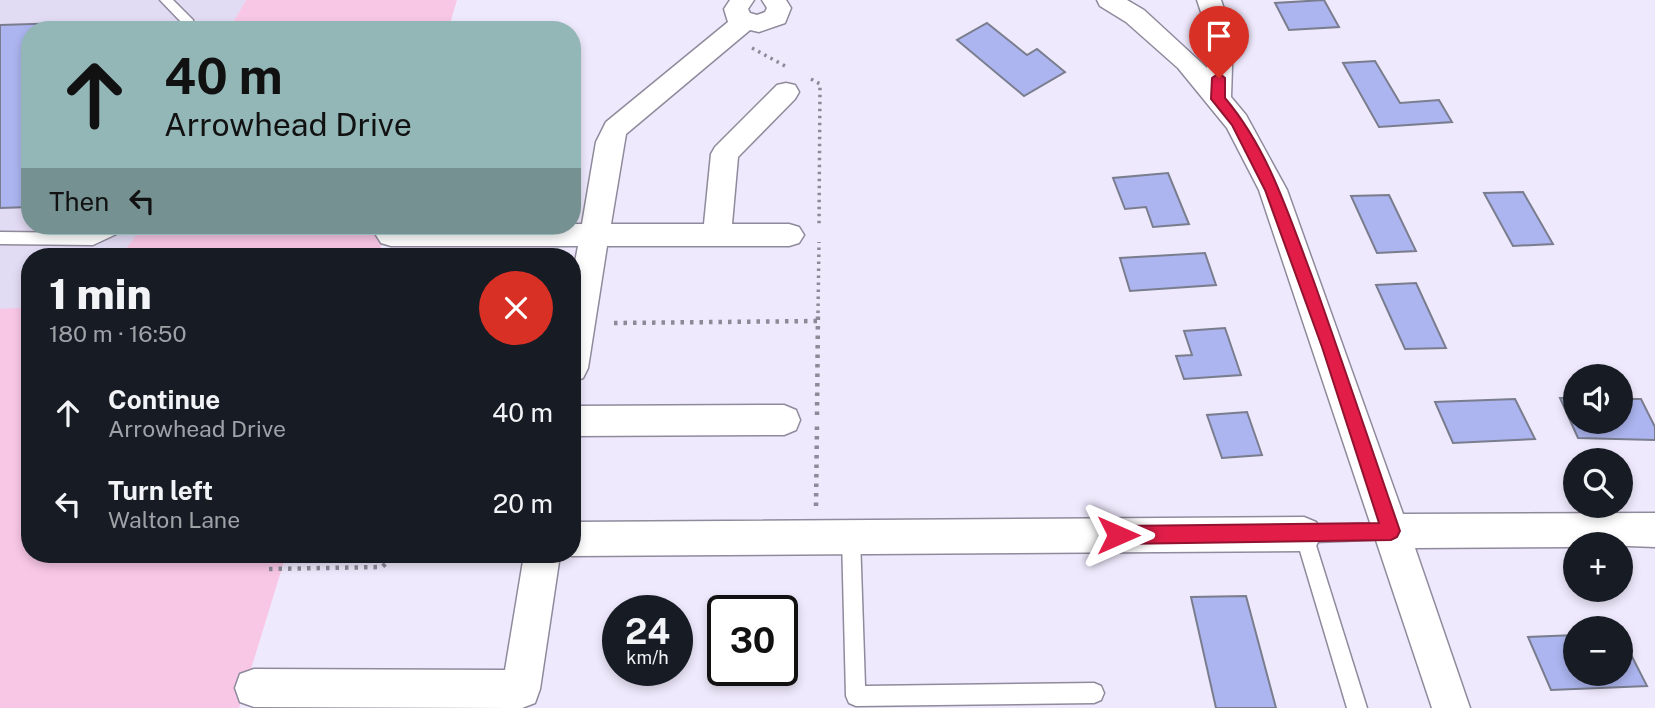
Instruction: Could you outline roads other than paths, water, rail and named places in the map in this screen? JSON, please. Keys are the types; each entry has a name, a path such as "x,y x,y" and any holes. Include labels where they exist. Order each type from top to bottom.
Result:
{"street":[{"path":"581,316 610,142 615,129 744,22 759,24 772,20 779,12 774,0"},
{"path":"1109,0 1135,16 1187,62 1237,122 1273,190 1451,708"},
{"path":"1209,0 1221,36 1218,99"},
{"path":"717,234 725,153 798,81"},
{"path":"581,234 789,235"},
{"path":"581,421 784,420"},
{"path":"1391,531 1653,535"},
{"path":"581,539 1304,534"},
{"path":"254,688 521,689 541,563"}],"lane":[{"path":"166,0 187,21"},
{"path":"0,238 93,239 101,235"},
{"path":"1357,708 1304,534 1391,531"},
{"path":"851,537 856,696 1094,693"}]}
